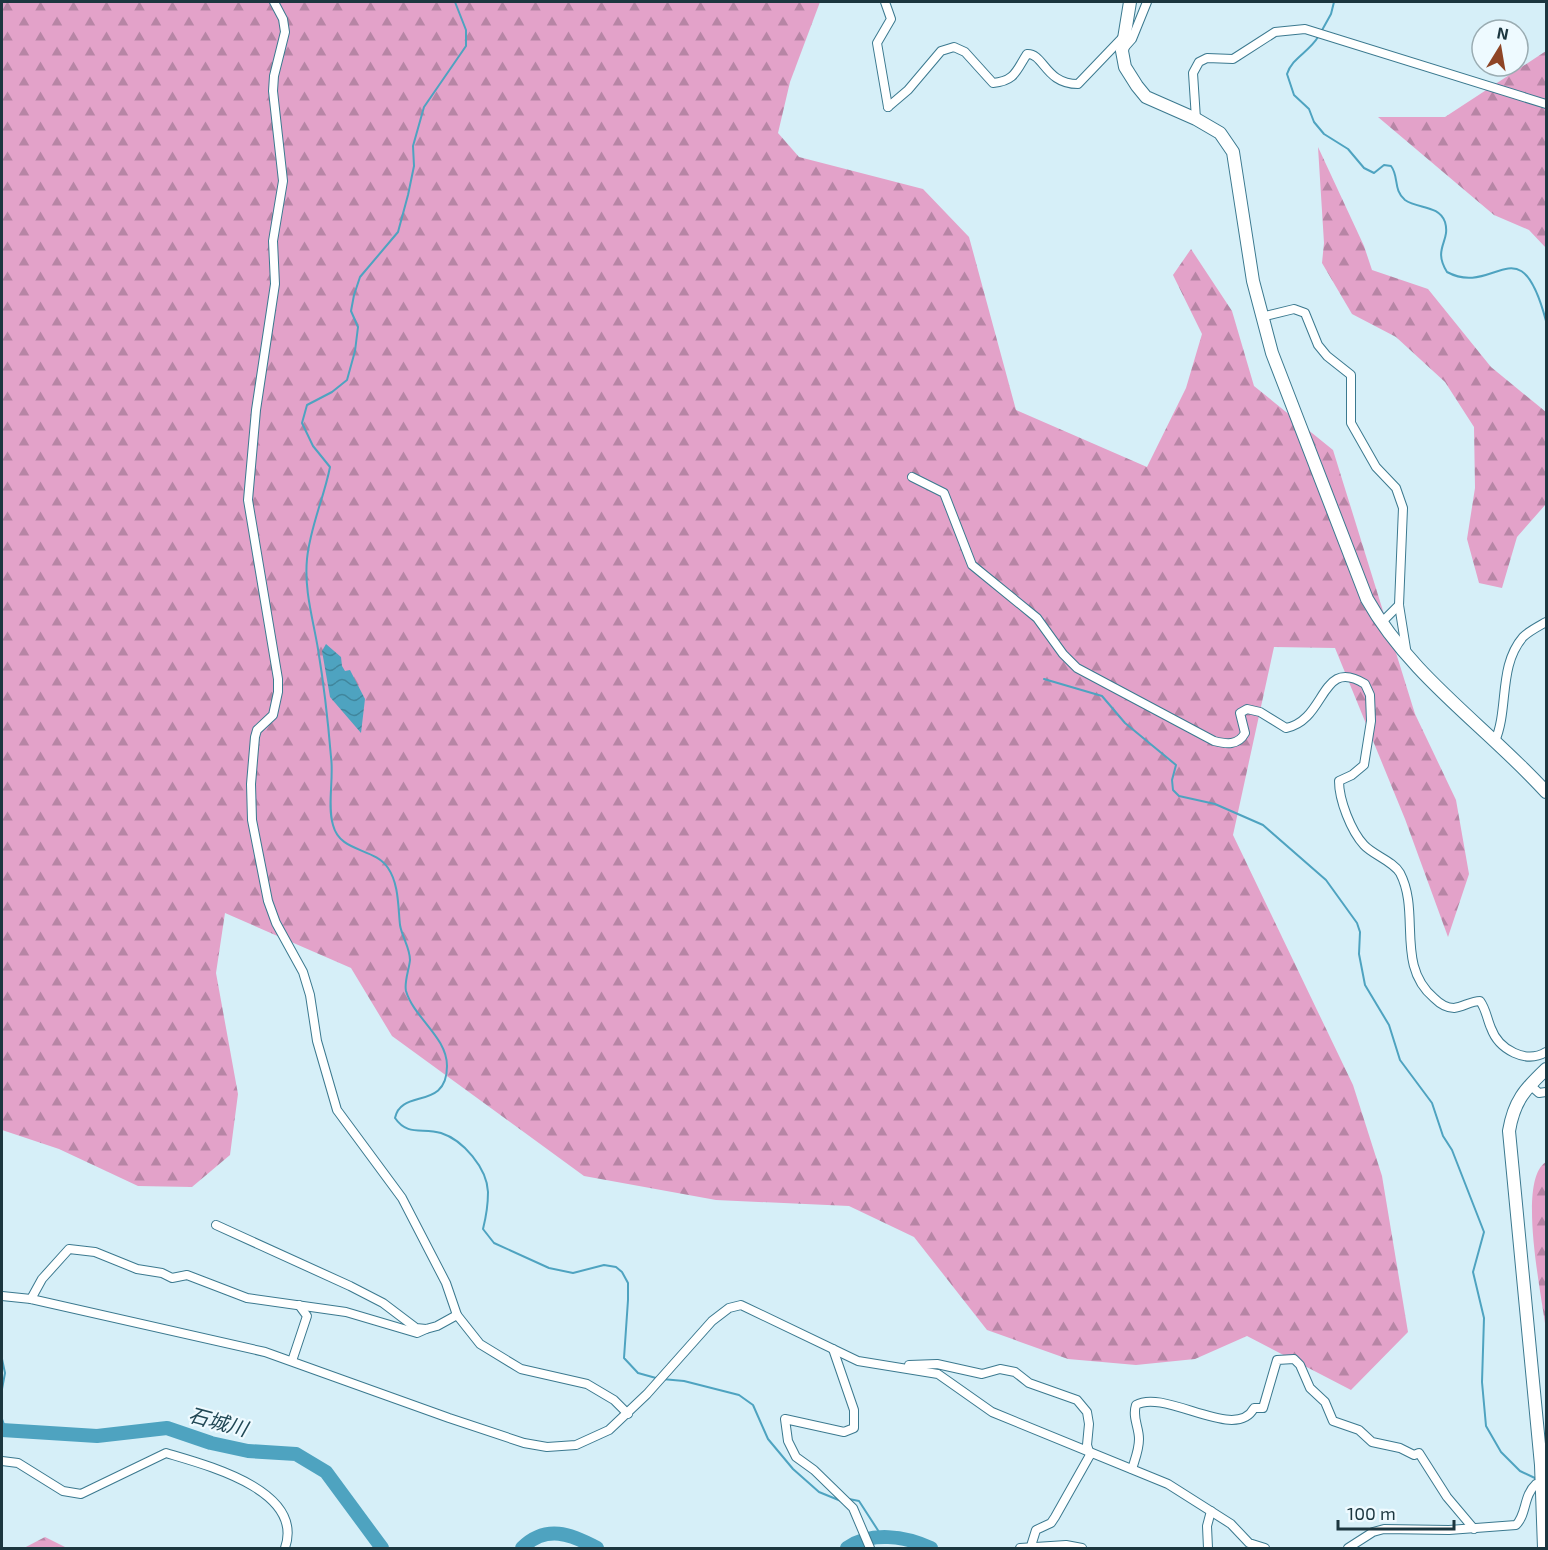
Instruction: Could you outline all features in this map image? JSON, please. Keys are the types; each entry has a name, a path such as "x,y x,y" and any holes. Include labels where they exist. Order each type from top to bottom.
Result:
{"street":[{"path":"274,2 283,19 285,32 273,76 283,181 273,242 275,284 256,410 248,500 278,692 273,715 257,730 250,784 252,820 268,901 276,923 303,972 310,995 317,1041 337,1110 402,1198 446,1283 457,1315 480,1344 498,1357 521,1369 587,1384 614,1400 628,1414"},
{"path":"885,2 891,19 878,44 888,107 908,90 941,51 954,47 965,52 993,83 1007,82 1016,76 1027,54 1031,53 1038,57 1050,75 1069,84 1078,84 1124,36"},
{"path":"1130,2 1122,51 1125,67 1146,97 1196,119 1220,133 1233,152 1261,317 1272,353 1367,599 1381,623 1408,657 1546,792"},
{"path":"1122,51 1132,39 1147,2"},
{"path":"1196,119 1193,73 1199,62 1206,58 1233,59 1275,32 1294,28 1305,29 1546,104"},
{"path":"1261,317 1294,309 1305,313 1318,345 1327,356 1351,375 1351,423 1376,466 1396,488 1403,508 1399,605 1408,657"},
{"path":"912,477 944,493 972,565 1037,618 1063,654 1077,668 1214,741 1229,745 1243,738 1245,734 1240,713 1247,709 1260,712 1286,728 1299,726 1316,707 1330,682 1337,677 1345,676 1365,684 1370,695 1371,721 1364,765 1352,776 1339,782 1339,792 1364,845 1398,870 1403,881 1407,894 1410,948 1421,986 1445,1006 1455,1008 1480,1001 1491,1030 1511,1051 1523,1057 1539,1056 1546,1052"},
{"path":"1381,623 1399,605"},
{"path":"1495,741 1502,724 1503,698 1514,653 1524,636 1546,622"},
{"path":"1544,1548 1542,1485 1544,1463 1509,1131 1512,1112 1530,1085 1546,1069"},
{"path":"1530,1085 1539,1093 1546,1092"},
{"path":"216,1225 313,1267 383,1303 416,1328 426,1329"},
{"path":"31,1299 47,1272 69,1249 75,1249 104,1255 137,1269 162,1273 172,1278 187,1275 231,1293 372,1318 417,1333 457,1315"},
{"path":"2,1296 31,1299 265,1352 449,1418 524,1443 547,1447 576,1445 609,1431 628,1414 712,1321 729,1308 741,1305 858,1360 938,1374 992,1413 1090,1455 1168,1484 1231,1524 1249,1543 1265,1548"},
{"path":"292,1361 307,1316 299,1305"},
{"path":"833,1349 854,1410 854,1428 843,1432 785,1419 786,1433 799,1461 814,1470 853,1508 870,1548"},
{"path":"1132,1469 1139,1449 1139,1437 1133,1413 1136,1405 1153,1401 1226,1420 1243,1420 1254,1408 1263,1408 1277,1360 1289,1358 1300,1365 1310,1388 1325,1402 1333,1421 1359,1431 1372,1442 1400,1448 1414,1455 1419,1453 1447,1497 1474,1529"},
{"path":"900,1368 926,1363 982,1374 1000,1369 1015,1372 1029,1383 1077,1400 1087,1412 1089,1424 1087,1445 1090,1455 1051,1523 1036,1530 1031,1546"},
{"path":"2,1461 18,1463 63,1491 81,1494 166,1453 227,1474 268,1497 282,1510 287,1525 285,1548"},
{"path":"1348,1548 1373,1532 1384,1529 1474,1529 1516,1525 1521,1519 1530,1490 1536,1484 1542,1485"},
{"path":"1208,1548 1207,1526 1211,1511"},
{"path":"1020,1548 1066,1545 1082,1548"}],"green space":[{"path":"2,2 820,2 790,82 778,133 799,157 923,189 969,237 1016,410 1147,467 1186,388 1202,334 1173,275 1191,249 1232,311 1254,386 1333,450 1415,714 1456,800 1469,874 1448,937 1405,819 1335,648 1274,647 1233,835 1353,1085 1382,1176 1408,1332 1351,1390 1247,1336 1195,1359 1136,1365 1068,1359 987,1330 914,1237 849,1206 716,1200 584,1176 392,1036 351,968 225,913 216,973 238,1094 230,1155 192,1187 138,1186 59,1149 2,1130"},
{"path":"1546,51 1546,248 1529,230 1494,215 1378,117 1445,117 1505,78 1530,78 1530,61"},
{"path":"1318,147 1364,246 1372,270 1428,289 1491,367 1546,412 1546,504 1517,537 1502,588 1479,583 1467,539 1475,488 1474,427 1445,382 1396,337 1352,314 1322,263 1324,243"},
{"path":"1546,1162 1546,1331 1532,1215 1537,1173"},
{"path":"45,1537 67,1548 24,1548"}],"water":[{"path":"326,644 341,657 342,666 345,671 350,670 365,699 361,733 330,697 322,651"}],"waterway":[{"path":"455,2 466,30 466,46 424,107 413,146 414,166 398,232 360,277 351,311 358,327 355,351 347,380 332,392 307,405 302,423 313,446 330,467 311,535 306,571 329,730 332,765 331,817 337,834 343,841 382,861 392,874 400,925 410,956 406,991 410,1001 442,1046 446,1056 445,1080 440,1089 406,1104 399,1109 395,1118 405,1128 411,1130 441,1133 457,1142 472,1156 487,1183 488,1201 483,1229 494,1243 549,1268 573,1273 604,1265 616,1267 622,1272 628,1283 624,1358 638,1373 656,1378"},
{"path":"1321,32 1331,14 1334,2"},
{"path":"1318,37 1289,68 1287,74 1294,95 1309,109 1314,122 1324,134 1348,149 1364,168 1374,173 1384,165 1391,166 1401,196 1410,203 1433,210 1442,217 1445,222 1446,235 1441,257 1447,272 1464,278 1479,277 1505,269 1516,269 1526,275 1536,292 1546,321"},
{"path":"1044,679 1102,696 1125,723 1176,765 1172,780 1173,790 1179,796 1215,804 1263,825 1326,880 1357,923 1360,932 1359,954 1365,985 1389,1025 1400,1060 1432,1103 1443,1136 1452,1150 1484,1232 1473,1272 1484,1318 1482,1382 1486,1426 1501,1452 1520,1471 1537,1479"},
{"path":"2,1359 5,1373 2,1389"},
{"path":"662,1379 684,1381 739,1395 753,1405 768,1439 793,1469 819,1492 841,1501"},
{"path":"2,1419 6,1430"},
{"name":"石城川","path":"2,1430 97,1436 167,1428 211,1443 248,1451 296,1454 326,1472 382,1548"},
{"path":"849,1499 859,1501 881,1535"},
{"name":"石城川","path":"522,1548 540,1536 549,1534 568,1536 597,1548"},
{"name":"石城川","path":"847,1548 877,1537 899,1538 931,1548"}]}
